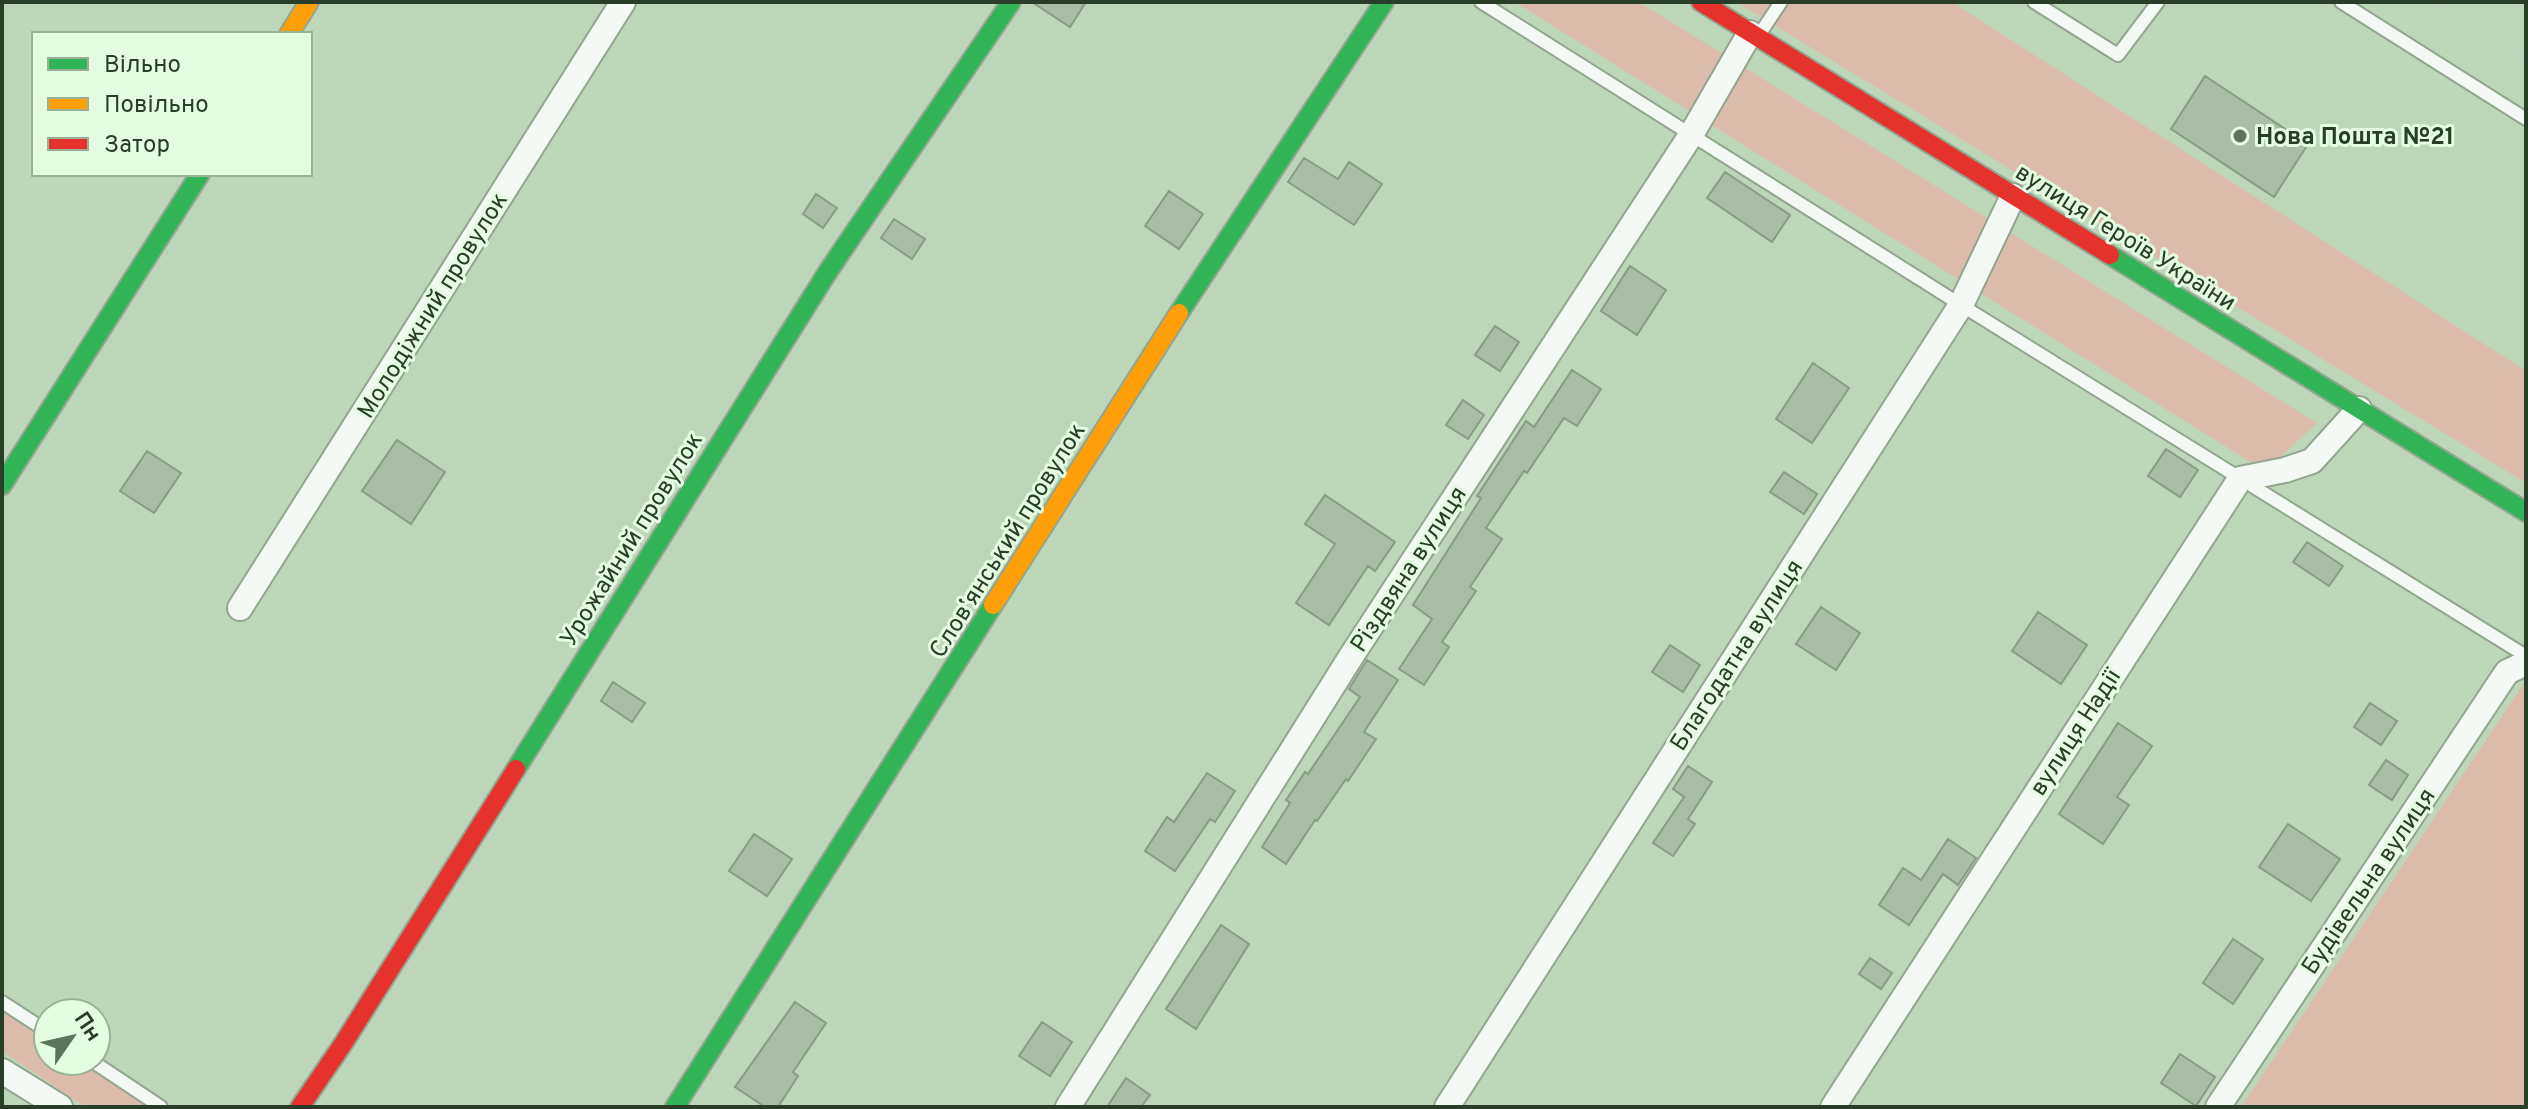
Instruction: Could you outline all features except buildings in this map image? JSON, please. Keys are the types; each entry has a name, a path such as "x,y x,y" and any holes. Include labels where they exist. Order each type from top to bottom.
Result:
{"street":[{"path":"290,32 309,2"},
{"name":"Молодіжний провулок","path":"240,608 623,2"},
{"name":"Урожайний провулок","path":"300,1107 343,1044 829,270 1011,2"},
{"name":"Словʼянський провулок","path":"675,1107 1234,226 1384,2"},
{"name":"вулиця Героїв України","path":"1701,2 2526,512"},
{"name":"Різдвяна вулиця","path":"1068,1107 1352,655 1754,36"},
{"path":"2,485 199,176"},
{"name":"Благодатна вулиця","path":"1447,1107 1961,305 2013,196"},
{"path":"2240,479 2312,461 2359,409"},
{"name":"вулиця Надії","path":"1833,1107 2240,479"},
{"name":"Будівельна вулиця","path":"2218,1107 2507,672 2526,663"},
{"path":"2,1071 60,1107"}],"lane":[{"path":"1481,2 2526,656"},
{"path":"1754,36 1781,2"},
{"path":"2034,2 2118,55 2156,2"},
{"path":"2341,2 2526,119"},
{"path":"2,1002 32,1022"},
{"path":"112,1074 161,1107"}],"path":[{"path":"2435,2 2526,61"}],"shaded area":[{"path":"1515,2 1639,2 2317,423 2265,471"},
{"path":"1736,2 1952,2 2526,371 2526,483"},
{"path":"2526,680 2526,1107 2241,1107"},
{"path":"2,1011 32,1031 32,1071 2,1051"},
{"path":"41,1077 102,1077 148,1107 85,1107"}],"traffic: fast":[{"path":"516,769 829,270 1011,2"},
{"path":"1179,313 1384,2"},
{"path":"2,485 199,176"},
{"path":"2110,255 2526,512"},
{"path":"675,1107 993,605"}],"traffic: slow":[{"path":"290,32 309,2"},
{"path":"993,605 1179,313"}],"traffic: jam":[{"path":"1701,2 2110,255"},
{"path":"300,1107 516,769"}],"place":[{"name":"Нова Пошта №21","path":"2240,136"}]}
